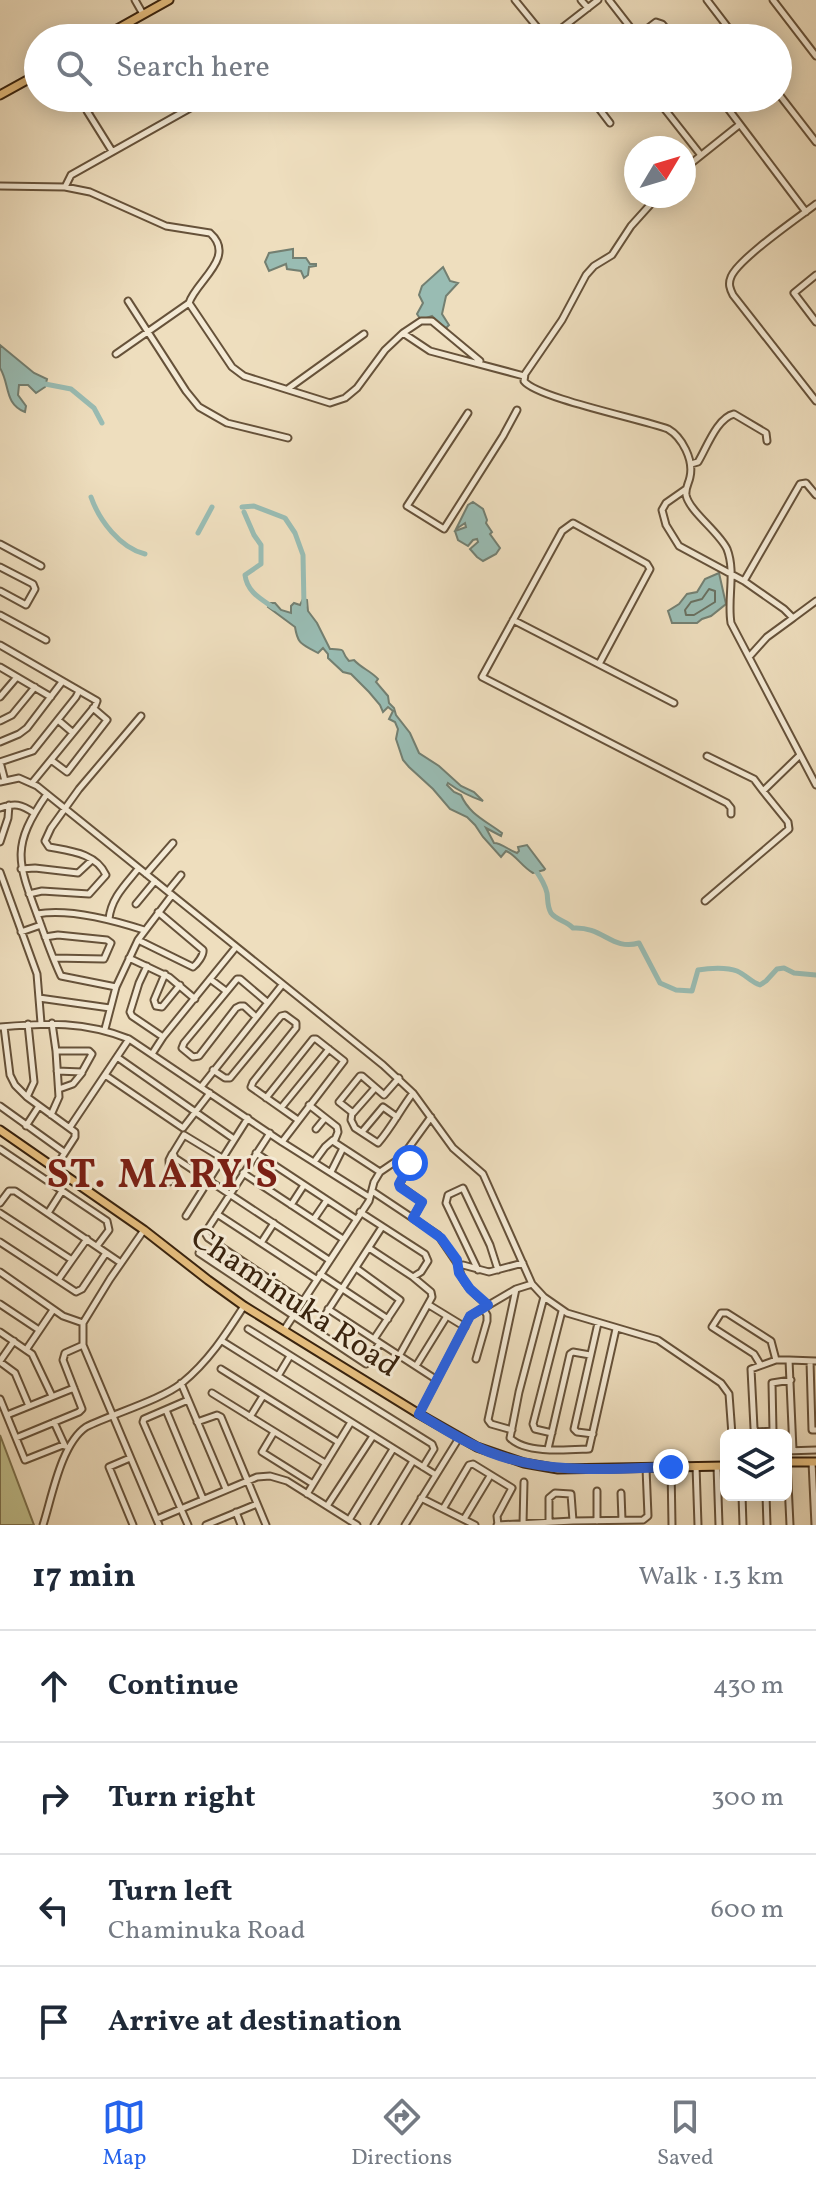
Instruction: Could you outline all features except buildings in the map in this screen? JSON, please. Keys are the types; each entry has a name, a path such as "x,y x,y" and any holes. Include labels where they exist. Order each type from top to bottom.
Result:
{"main road":[{"path":"126,24 169,0"},
{"path":"0,95 24,82"},
{"name":"Chaminuka Road","path":"0,1130 144,1230 244,1306 459,1438 503,1457 546,1467 579,1470 720,1466"},
{"path":"792,1462 814,1462"}],"street":[{"path":"135,0 143,14"},
{"path":"515,0 536,24"},
{"path":"581,0 588,8"},
{"path":"567,24 598,0"},
{"path":"609,0 627,24"},
{"path":"707,0 725,24"},
{"path":"773,0 791,24"},
{"path":"792,25 816,56"},
{"path":"792,111 816,142"},
{"path":"88,112 112,151"},
{"path":"65,187 71,175 183,112"},
{"path":"602,112 610,123"},
{"path":"667,112 700,154"},
{"path":"730,112 806,212"},
{"path":"696,158 739,125"},
{"path":"0,186 65,187 90,192 166,226 201,230 215,237 219,247 217,259 211,272 192,292 189,303 116,354"},
{"path":"816,204 744,259 731,275 729,283 733,295 816,401"},
{"path":"647,208 612,255 586,275 562,320 524,376 526,384 668,429 680,439 691,464 686,489 688,499 725,545 729,555 731,623 816,785"},
{"path":"816,275 794,293 816,322"},
{"path":"128,301 199,407 227,423 288,438"},
{"path":"189,303 232,367 244,376 330,403 345,398 357,388 385,350 421,321 432,321 484,365"},
{"path":"403,333 430,351 524,376"},
{"path":"288,389 364,334"},
{"path":"468,413 407,506 444,529 517,410"},
{"path":"691,464 698,462 722,420 729,415 734,414 766,433 767,441"},
{"path":"744,581 800,484 806,483 816,495"},
{"path":"686,489 666,503 662,510 673,539 685,551 744,581 793,618"},
{"path":"599,664 650,569 647,564 573,523 562,531 482,677 727,803 731,814"},
{"path":"0,544 41,566"},
{"path":"0,567 33,584 35,589 26,605 0,591"},
{"path":"749,657 767,637 816,601"},
{"path":"0,615 46,640"},
{"path":"513,620 674,703"},
{"path":"0,645 97,702 32,783"},
{"path":"0,667 51,697"},
{"path":"0,697 17,677"},
{"path":"0,742 22,732 62,682"},
{"path":"0,721 12,715 35,687"},
{"path":"79,691 30,753 0,762 3,782 19,778 47,794 399,1078 453,1148 483,1174 532,1284 544,1297 562,1311 658,1340 721,1383 729,1394 732,1429"},
{"path":"51,760 67,772 107,720 93,708"},
{"path":"29,894 42,891 91,893 107,873 78,852 52,848 46,844 46,837 79,789 141,716"},
{"path":"58,720 73,732"},
{"path":"705,901 789,829 788,822 754,779 707,756"},
{"path":"763,791 799,756"},
{"path":"47,794 34,813 22,845 21,869 29,894 62,977 116,987"},
{"path":"0,808 18,804 34,813"},
{"path":"0,842 9,805"},
{"path":"146,874 173,843"},
{"path":"21,869 78,873 92,860"},
{"path":"109,919 114,900 138,869"},
{"path":"0,872 37,974 41,1023"},
{"path":"105,1029 116,987 129,958 181,875"},
{"path":"136,904 155,881"},
{"path":"37,914 52,912 109,919 144,930"},
{"path":"138,940 191,968 196,964 203,950 158,912"},
{"path":"21,932 41,925"},
{"path":"45,937 58,935 111,943 105,958 101,960 53,958"},
{"path":"152,1054 236,947"},
{"path":"129,958 165,974 195,999"},
{"path":"147,966 130,1012 163,1037"},
{"path":"165,974 154,1000 156,1006 162,1007 180,985"},
{"path":"256,1017 244,1006 238,1007 199,1056 193,1057 182,1046 239,978 267,1002"},
{"path":"210,979 226,991"},
{"path":"201,1087 282,985"},
{"path":"39,998 110,1008"},
{"path":"213,1070 230,1078 285,1015 296,1023 296,1028 252,1089 298,1120"},
{"path":"51,1115 59,1097 52,1023"},
{"path":"55,1168 75,1137 75,1132 15,1085 10,1075 2,1027 52,1023 105,1029 129,1039 282,1142 413,1218 441,1238 459,1266 459,1273 485,1307 487,1321 476,1359"},
{"path":"27,1097 34,1082 28,1024"},
{"path":"70,1127 129,1039"},
{"path":"266,1098 313,1039 344,1063 282,1142"},
{"path":"281,1108 329,1049"},
{"path":"56,1051 89,1051 92,1054 73,1084 59,1089"},
{"path":"117,1057 234,1139"},
{"path":"57,1071 82,1072"},
{"path":"105,1075 183,1128 210,1093"},
{"path":"352,1113 338,1101 359,1076 385,1095 399,1078"},
{"path":"375,1088 352,1113 352,1123 378,1143 413,1093"},
{"path":"309,1105 338,1129 333,1140 314,1162"},
{"path":"0,1106 64,1152"},
{"path":"26,1126 39,1106"},
{"path":"362,1132 383,1107 397,1117"},
{"path":"284,1330 369,1201 380,1172 402,1157 431,1117"},
{"path":"186,1216 248,1118"},
{"path":"316,1129 325,1118"},
{"path":"270,1133 206,1230 206,1236 302,1301"},
{"path":"170,1182 169,1160 184,1135 222,1158"},
{"path":"333,1140 380,1172"},
{"path":"331,1172 343,1148"},
{"path":"0,1158 2,1150 107,1221 109,1230 97,1246"},
{"path":"173,1153 175,1158 329,1260"},
{"path":"256,1153 356,1219"},
{"path":"402,1157 410,1165 399,1184 422,1202 413,1218"},
{"path":"243,1173 343,1239"},
{"path":"291,1205 304,1185"},
{"path":"478,1270 446,1203 448,1195 463,1188 490,1245 498,1270"},
{"path":"1,1200 9,1191 15,1191 121,1263"},
{"path":"48,1213 62,1191"},
{"path":"314,1219 327,1200"},
{"path":"360,1212 427,1256 428,1261 413,1277"},
{"path":"0,1213 72,1260"},
{"path":"217,1214 388,1319"},
{"path":"261,1243 274,1223"},
{"path":"316,1329 382,1227"},
{"path":"144,1230 83,1323 83,1345 158,1522 181,1508 248,1480 270,1476 287,1481 357,1525"},
{"path":"58,1280 87,1239"},
{"path":"0,1242 76,1292 82,1289 106,1253"},
{"path":"369,1248 431,1292 429,1305 399,1356"},
{"path":"199,1253 366,1364"},
{"path":"459,1266 489,1272 523,1263"},
{"path":"356,1268 400,1300 360,1377"},
{"path":"0,1272 53,1310 83,1323"},
{"path":"419,1414 470,1316 516,1289 532,1284"},
{"path":"512,1430 491,1424 488,1420 516,1289"},
{"path":"544,1297 510,1438 513,1442 531,1448 589,1449 616,1329"},
{"path":"0,1304 39,1330"},
{"path":"429,1305 465,1327"},
{"path":"43,1525 66,1446 82,1429 181,1383 214,1352 244,1306"},
{"path":"328,1309 437,1380"},
{"path":"26,1350 53,1310"},
{"path":"552,1433 535,1429 533,1424 562,1311"},
{"path":"760,1364 754,1354 712,1327 721,1313 727,1313 771,1341 776,1360"},
{"path":"416,1366 447,1316"},
{"path":"593,1434 574,1430 598,1323"},
{"path":"248,1329 432,1444 434,1449 423,1467"},
{"path":"0,1332 32,1354 52,1396"},
{"path":"14,1341 0,1362 15,1373 29,1406"},
{"path":"222,1341 436,1475"},
{"path":"16,1438 82,1409 63,1360 65,1353 83,1345"},
{"path":"548,1449 570,1353 590,1355"},
{"path":"278,1376 290,1356"},
{"path":"791,1380 772,1383 773,1431 756,1432 751,1371 760,1364 776,1360 813,1361 812,1430 816,1430"},
{"path":"789,1360 790,1429"},
{"path":"221,1369 338,1442"},
{"path":"181,1383 226,1490"},
{"path":"0,1418 74,1388"},
{"path":"212,1393 325,1463"},
{"path":"250,1417 263,1396"},
{"path":"0,1399 25,1460 66,1446"},
{"path":"188,1400 143,1422 188,1525"},
{"path":"166,1410 203,1499"},
{"path":"197,1422 217,1415 221,1417 266,1525"},
{"path":"54,1422 66,1446"},
{"path":"307,1494 351,1422"},
{"path":"274,1432 262,1452 313,1484"},
{"path":"327,1506 373,1436"},
{"path":"405,1525 459,1438"},
{"path":"349,1520 393,1449"},
{"path":"792,1451 816,1450"},
{"path":"130,1458 109,1467 133,1525"},
{"path":"374,1525 413,1461"},
{"path":"814,1462 815,1525"},
{"path":"443,1509 469,1465 473,1464 512,1488 497,1516 498,1525 643,1520 648,1516 646,1468"},
{"path":"696,1466 698,1525"},
{"path":"671,1467 672,1525"},
{"path":"464,1519 490,1476"},
{"path":"523,1524 524,1482"},
{"path":"597,1491 597,1521"},
{"path":"549,1522 549,1498 555,1493 571,1494 573,1521"},
{"path":"621,1493 622,1520"},
{"path":"421,1498 475,1525"},
{"path":"719,1525 720,1501"},
{"path":"742,1501 743,1525"},
{"path":"766,1501 767,1525"},
{"path":"788,1501 790,1525"},
{"path":"211,1524 257,1504"},
{"path":"236,1512 241,1525"}],"shaded area":[{"path":"0,1435 34,1525 0,1525"}],"water":[{"path":"293,249 293,258 306,258 310,264 316,264 309,267 308,275 304,278 301,271 287,269 286,264 269,271 265,262 269,253"},
{"path":"443,267 450,281 458,283 446,296 442,314 449,325 445,329 432,316 421,320 417,314 423,303 419,295 422,286"},
{"path":"0,345 34,373 47,379 45,387 36,393 28,385 19,385 18,395 26,406 25,412 10,399 0,368"},
{"path":"473,502 483,509 492,532 490,534 500,548 483,561 470,549 478,542 477,539 468,546 458,540 455,531 466,527 465,523 456,529 468,505"},
{"path":"719,573 726,604 697,623 672,623 668,611 687,594 697,592 705,579"},
{"path":"303,599 307,600 308,611 330,649 342,650 349,661 354,660 378,679 376,682 388,696 389,703 410,733 419,753 483,801 447,785 461,795 473,812 502,833 501,836 486,828 494,843 517,853 518,847 527,845 544,870 533,873 506,851 501,857 467,817 450,809 403,760 396,739 398,729 395,722 389,719 393,711 388,707 383,712 369,692 328,658 323,648 318,653 302,644 295,627 268,607 270,603 275,603 281,610 291,613 291,606 294,603 300,605"}],"waterway":[{"path":"40,383 71,389 94,408 102,423"},
{"path":"91,497 99,515 112,532 127,546 145,554"},
{"path":"242,507 254,506 285,518 295,533 303,555 304,606"},
{"path":"198,533 212,507"},
{"path":"244,512 261,545 261,564 245,575 246,581 255,594 274,608"},
{"path":"534,868 545,886 553,915 573,928 583,928 622,944 639,943 660,983 676,990 692,991 698,970 707,969 733,970 760,985 777,969 816,975"}],"district":[{"name":"ST. MARY'S","path":"163,1177"}],"route":[{"path":"410,1163 399,1184 422,1202 413,1218 441,1238 457,1260 459,1273 470,1289 488,1305 470,1316 419,1414 477,1447 535,1465 579,1470 671,1467"}]}
